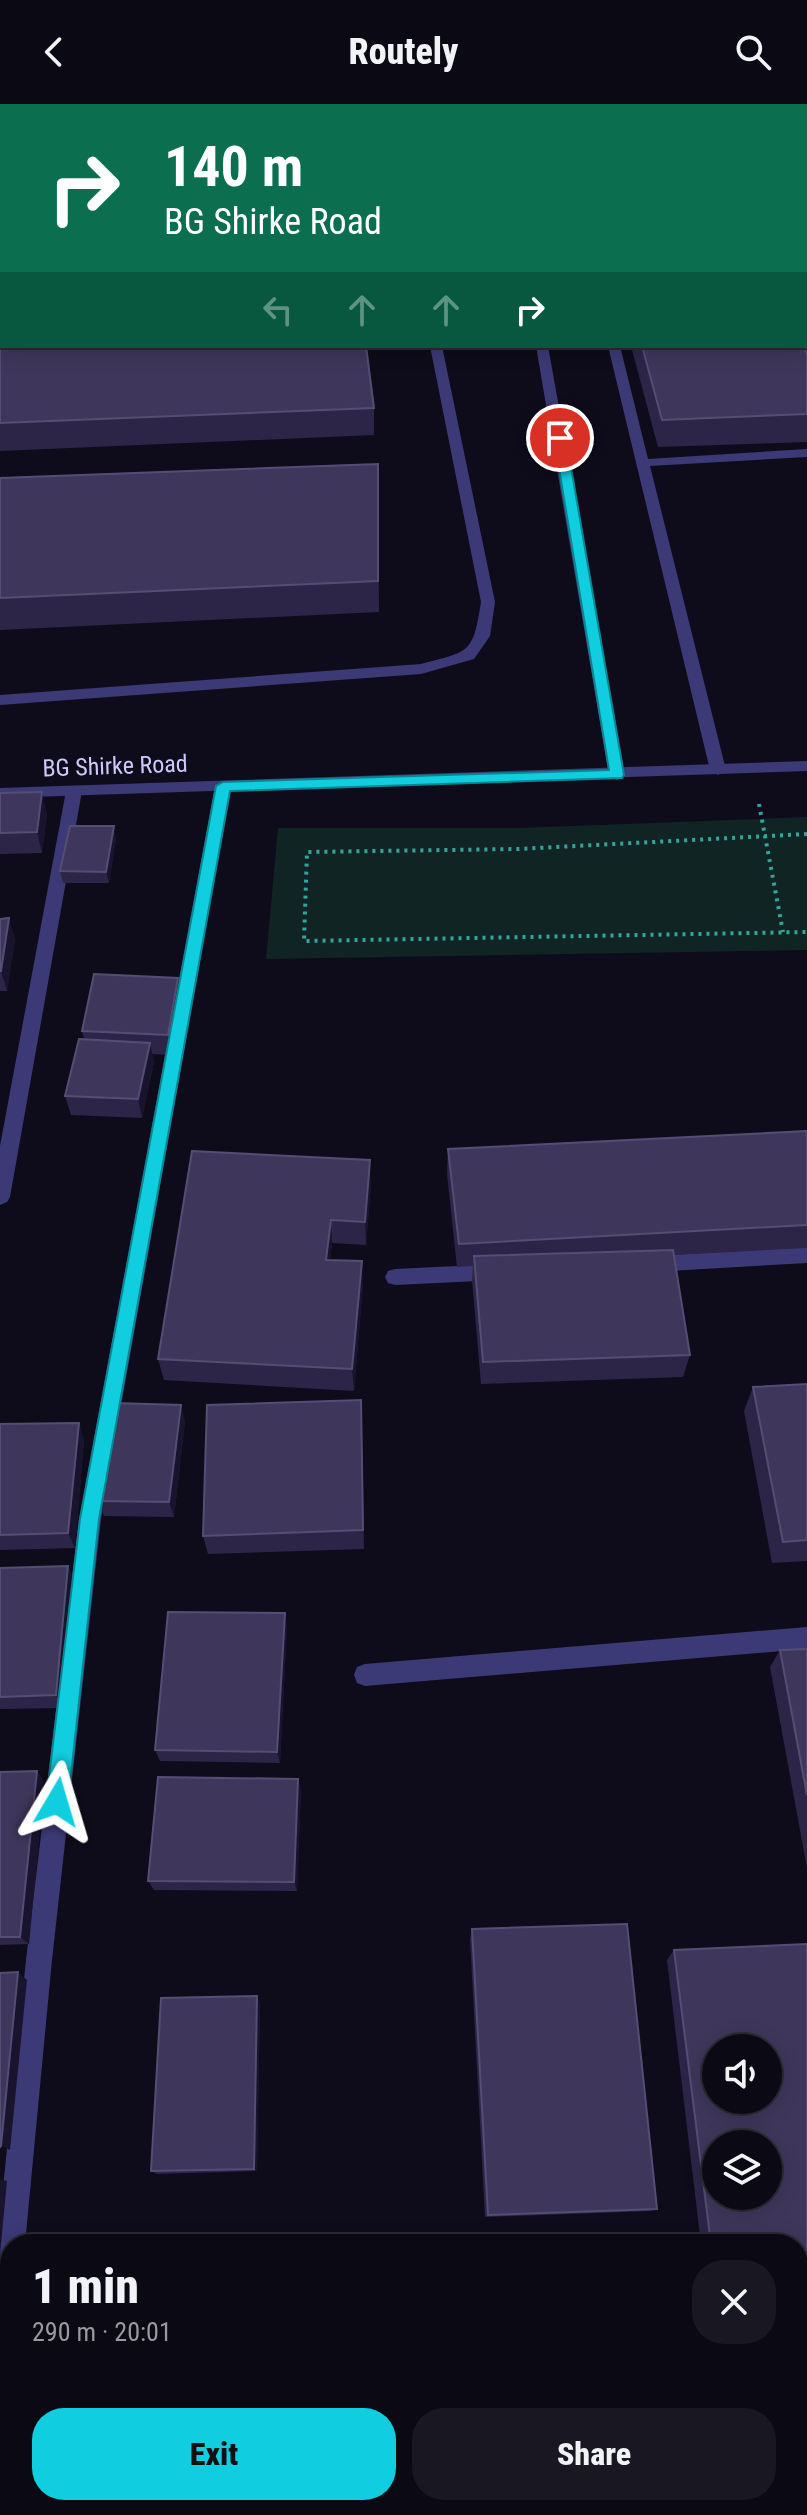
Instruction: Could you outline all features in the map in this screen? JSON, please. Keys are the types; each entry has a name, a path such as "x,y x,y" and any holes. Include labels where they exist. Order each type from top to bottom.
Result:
{"street":[{"path":"0,700 421,669 469,656 483,636 488,602 436,348"},
{"path":"542,348 617,775"},
{"path":"614,348 718,770"},
{"path":"642,463 807,453"},
{"name":"BG Shirke Road","path":"0,793 617,775 807,766"},
{"path":"12,2234 39,1960 90,1519 223,786"},
{"path":"0,1197 74,791"},
{"path":"633,1265 807,1255"},
{"path":"395,1277 522,1270"},
{"path":"365,1675 807,1638"}],"path":[{"path":"752,768 783,932"},
{"path":"807,834 518,849 307,852 304,941 807,932"}],"green space":[{"path":"807,817 807,950 266,959 278,828 519,828"}],"building":[{"path":"0,348 366,348 374,408 0,423"},
{"path":"643,348 805,348 807,414 662,420"},
{"path":"378,464 378,581 0,598 0,478"},
{"path":"42,792 37,832 0,833 0,793"},
{"path":"70,826 114,826 106,872 60,871"},
{"path":"9,918 1,971 0,971 0,919"},
{"path":"94,974 178,978 168,1035 82,1031"},
{"path":"79,1039 150,1043 138,1099 65,1096"},
{"path":"807,1131 807,1225 459,1244 448,1149"},
{"path":"192,1151 370,1160 365,1222 331,1220 326,1260 362,1261 352,1369 158,1359"},
{"path":"673,1250 690,1355 483,1362 474,1256"},
{"path":"807,1384 807,1540 783,1542 753,1387"},
{"path":"361,1400 363,1530 203,1536 207,1405"},
{"path":"113,1403 181,1405 169,1502 98,1501"},
{"path":"79,1423 68,1533 0,1535 0,1424"},
{"path":"68,1566 56,1695 0,1697 0,1568"},
{"path":"168,1612 285,1613 277,1752 155,1750"},
{"path":"807,1649 807,1795 780,1650"},
{"path":"37,1771 20,1937 0,1937 0,1772"},
{"path":"158,1777 298,1779 294,1882 148,1881"},
{"path":"627,1924 657,2209 488,2215 472,1929"},
{"path":"807,1944 807,2234 710,2234 707,2210 782,2210 782,2130 702,2130 702,2172 674,1950"},
{"path":"18,1972 1,2146 0,2147 0,1973"},
{"path":"257,1996 254,2169 151,2171 161,1998"}],"route":[{"path":"57,1802 90,1519 223,786 617,775 560,438"}]}
